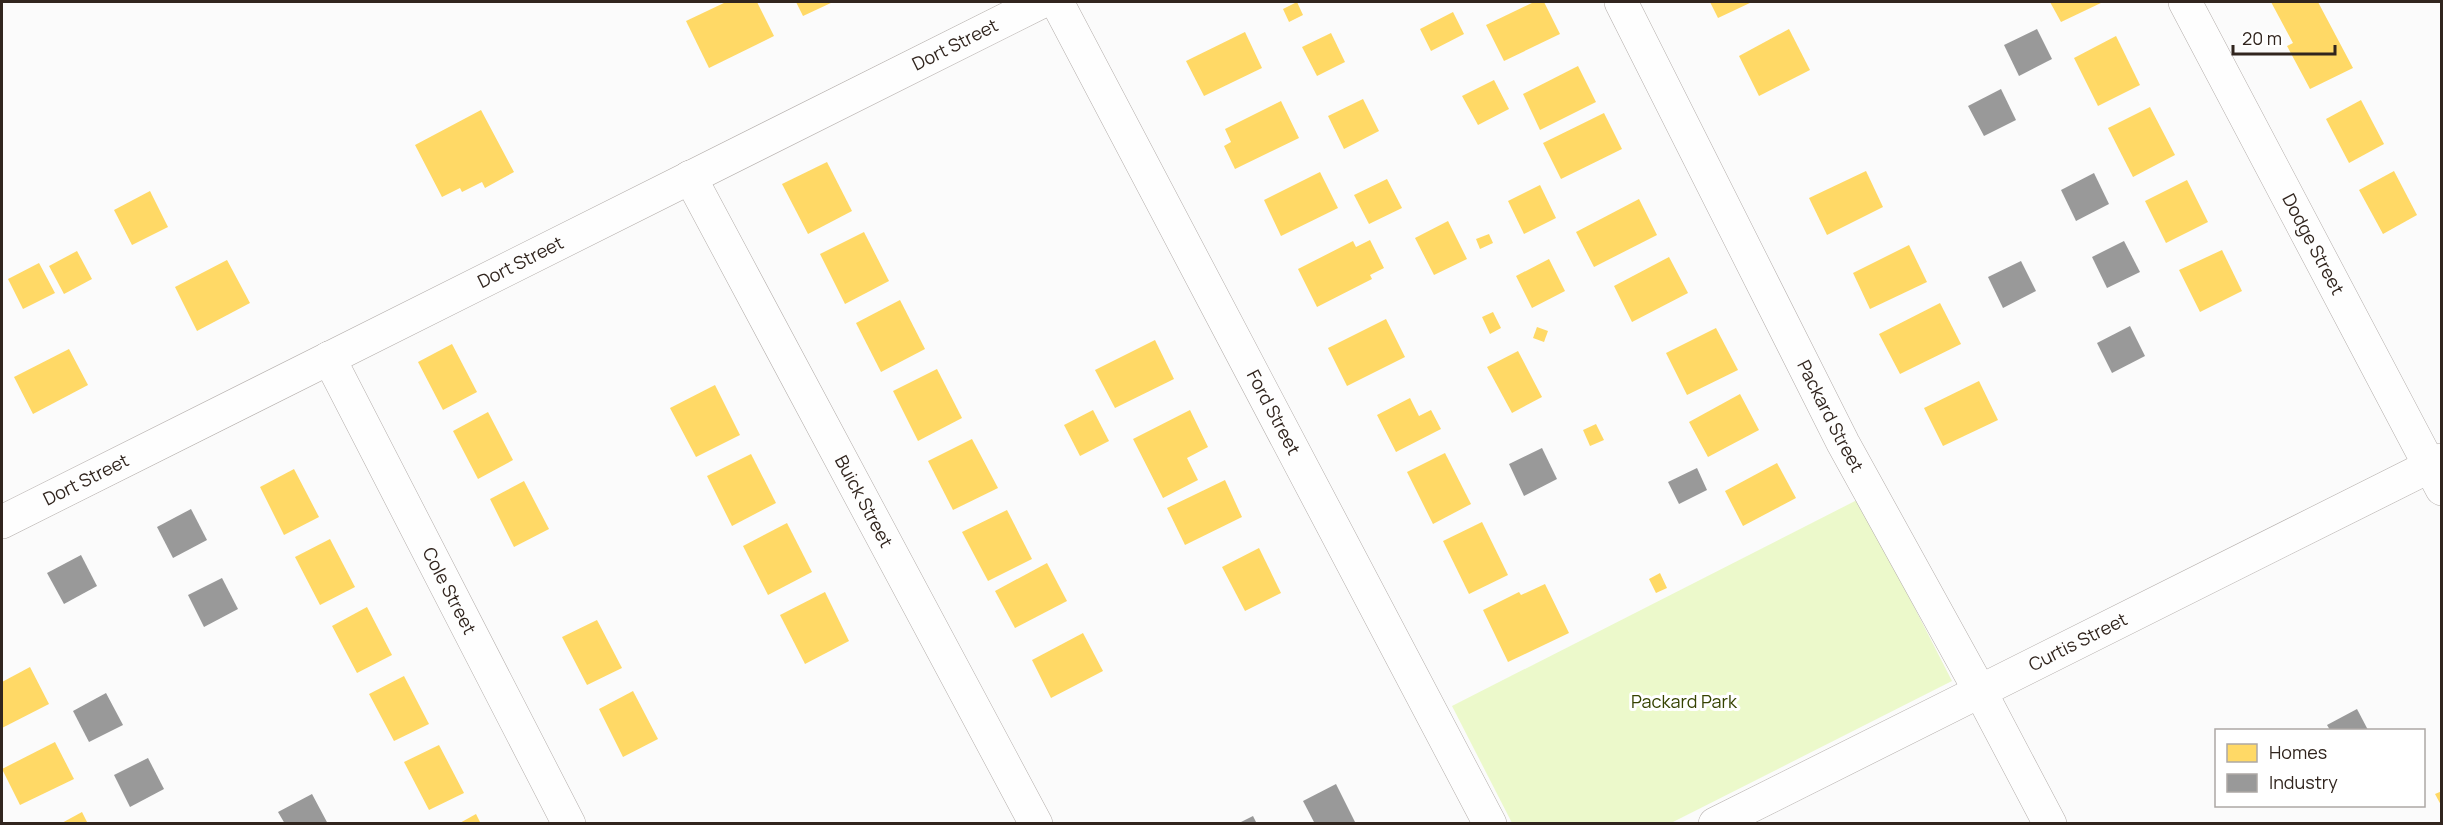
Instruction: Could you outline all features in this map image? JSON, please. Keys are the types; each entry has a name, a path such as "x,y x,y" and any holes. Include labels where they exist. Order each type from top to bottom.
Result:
{"street":[{"name":"Dort Street","path":"2,522 1041,2"},
{"name":"Ford Street","path":"1057,2 1490,824"},
{"name":"Packard Street","path":"1621,2 1843,443 1981,693 2050,824"},
{"name":"Dodge Street","path":"2185,2 2438,472"},
{"name":"Buick Street","path":"690,177 1036,824"},
{"name":"Cole Street","path":"328,358 569,824"},
{"name":"Curtis Street","path":"1716,824 2438,472"}],"green space":[{"name":"Packard Park","path":"1859,499 1952,681 1671,823 1512,823 1452,706"}],"building: Homes":[{"path":"726,2 757,2 774,36 709,68 686,21"},
{"path":"796,2 833,2 803,16"},
{"path":"1297,2 1303,15 1289,22 1283,9"},
{"path":"1534,2 1544,2 1560,34 1504,61 1486,25"},
{"path":"1710,2 1752,2 1718,18"},
{"path":"2050,2 2103,2 2061,22"},
{"path":"2271,2 2318,2 2353,68 2310,89 2287,46 2293,43"},
{"path":"1453,12 1464,34 1431,51 1420,29"},
{"path":"1789,29 1810,70 1759,96 1739,56"},
{"path":"1245,32 1262,68 1204,96 1186,61"},
{"path":"1331,33 1345,62 1317,76 1302,47"},
{"path":"2116,36 2140,85 2098,106 2074,58"},
{"path":"1578,66 1596,102 1540,130 1523,94"},
{"path":"1494,80 1509,109 1478,125 1462,96"},
{"path":"1363,99 1379,131 1344,149 1328,116"},
{"path":"2361,100 2384,144 2349,163 2326,119"},
{"path":"1281,101 1299,138 1235,169 1224,146 1231,142 1225,129"},
{"path":"2150,107 2175,155 2133,177 2108,128"},
{"path":"481,110 514,172 485,188 482,182 462,192 460,188 442,197 415,145"},
{"path":"1604,113 1622,149 1561,179 1543,143"},
{"path":"827,162 852,211 808,234 782,184"},
{"path":"1866,171 1883,207 1827,235 1809,198"},
{"path":"2394,171 2417,215 2383,234 2359,190"},
{"path":"1320,172 1338,208 1281,236 1264,200"},
{"path":"1387,179 1402,208 1369,224 1354,195"},
{"path":"2187,180 2208,222 2166,243 2145,201"},
{"path":"1540,185 1556,218 1524,234 1508,201"},
{"path":"150,191 168,227 132,245 114,210"},
{"path":"1639,199 1657,235 1594,267 1576,232"},
{"path":"1448,221 1467,259 1434,275 1415,238"},
{"path":"864,232 889,281 845,304 820,254"},
{"path":"1489,234 1493,243 1480,249 1476,239"},
{"path":"1370,240 1384,268 1370,275 1372,279 1317,307 1298,269 1353,241 1356,247"},
{"path":"1909,245 1927,282 1870,309 1853,273"},
{"path":"2222,250 2242,291 2200,312 2179,270"},
{"path":"77,251 92,279 64,294 49,266"},
{"path":"1669,257 1688,293 1632,322 1614,286"},
{"path":"1549,259 1565,291 1532,308 1516,276"},
{"path":"227,260 250,303 197,331 175,287"},
{"path":"39,263 55,293 23,309 8,279"},
{"path":"900,300 925,349 881,372 856,323"},
{"path":"1940,303 1961,344 1900,374 1879,334"},
{"path":"1493,312 1501,328 1490,334 1482,317"},
{"path":"1386,319 1405,357 1347,386 1328,348"},
{"path":"1537,327 1548,331 1544,342 1533,338"},
{"path":"1716,328 1738,370 1687,395 1666,353"},
{"path":"1155,340 1174,379 1115,408 1095,370"},
{"path":"452,344 477,392 443,410 418,362"},
{"path":"69,349 88,385 33,414 14,377"},
{"path":"1518,351 1542,397 1512,413 1487,367"},
{"path":"937,369 962,418 918,441 893,391"},
{"path":"1979,381 1998,420 1943,446 1924,408"},
{"path":"715,385 740,435 696,457 670,408"},
{"path":"1740,394 1759,430 1708,457 1689,422"},
{"path":"1410,398 1419,416 1431,410 1441,429 1396,452 1377,415"},
{"path":"1093,410 1109,441 1080,456 1064,425"},
{"path":"1190,410 1208,447 1187,458 1198,480 1163,498 1133,439"},
{"path":"488,412 513,460 478,479 453,431"},
{"path":"1596,424 1604,440 1590,446 1583,430"},
{"path":"972,439 998,488 953,510 928,461"},
{"path":"1445,453 1471,504 1433,524 1407,472"},
{"path":"751,454 776,503 732,526 707,476"},
{"path":"1777,463 1796,498 1743,526 1725,491"},
{"path":"294,469 319,517 284,535 260,487"},
{"path":"1225,480 1242,517 1185,545 1167,508"},
{"path":"524,481 549,529 514,547 490,499"},
{"path":"1007,510 1032,559 988,581 962,532"},
{"path":"1482,522 1508,575 1469,594 1443,541"},
{"path":"787,523 812,572 768,595 743,546"},
{"path":"330,539 355,587 320,605 295,557"},
{"path":"1259,548 1281,593 1245,611 1222,567"},
{"path":"1047,563 1067,601 1015,628 995,591"},
{"path":"1660,573 1667,588 1656,593 1649,579"},
{"path":"1545,584 1569,633 1508,662 1483,610 1519,592 1521,595"},
{"path":"825,592 849,641 805,664 780,615"},
{"path":"367,607 392,655 357,673 332,626"},
{"path":"597,620 622,668 587,685 562,637"},
{"path":"1083,633 1103,671 1051,698 1032,660"},
{"path":"30,667 49,704 2,728 2,682"},
{"path":"404,676 429,724 394,741 369,694"},
{"path":"633,691 658,739 623,757 599,709"},
{"path":"55,742 74,779 20,805 2,769"},
{"path":"439,745 464,793 429,810 404,762"},
{"path":"2442,791 2442,807 2435,794"},
{"path":"82,812 88,824 60,824"},
{"path":"476,814 481,824 458,824"}],"building: Industry":[{"path":"2037,29 2052,59 2019,76 2004,45"},
{"path":"2001,89 2016,120 1984,136 1968,106"},
{"path":"2094,173 2109,204 2076,221 2061,190"},
{"path":"2124,241 2140,272 2107,288 2092,257"},
{"path":"2021,261 2036,291 2003,308 1988,277"},
{"path":"2130,326 2145,356 2112,373 2097,343"},
{"path":"1542,448 1557,479 1524,496 1509,464"},
{"path":"1697,468 1707,490 1679,504 1668,482"},
{"path":"191,509 207,540 173,558 157,527"},
{"path":"81,555 97,586 64,604 47,573"},
{"path":"222,578 238,609 204,627 188,595"},
{"path":"106,693 123,725 89,742 73,711"},
{"path":"2357,709 2367,729 2329,729 2327,725"},
{"path":"148,758 164,789 130,807 114,775"},
{"path":"1336,784 1355,822 1315,824 1303,801"},
{"path":"312,794 328,824 285,824 278,812"},
{"path":"1253,816 1257,824 1237,824"}]}
